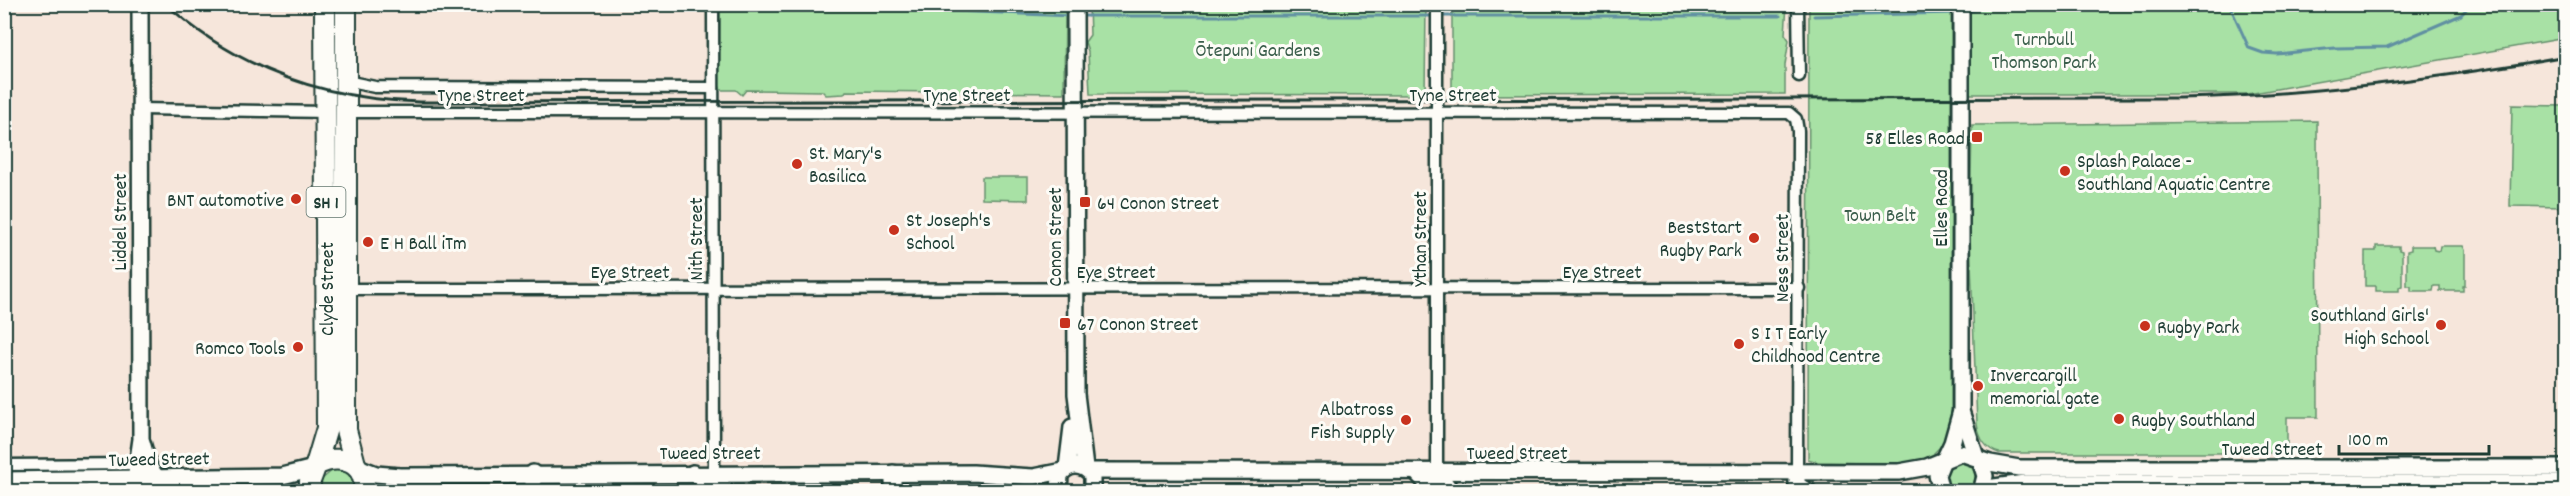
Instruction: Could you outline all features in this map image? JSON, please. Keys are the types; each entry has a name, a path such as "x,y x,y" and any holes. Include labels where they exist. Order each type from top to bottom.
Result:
{"highway":[{"name":"Clyde Street","path":"310,492 310,481 327,428 326,4"},
{"name":"Clyde Street","path":"346,4 346,430 356,466 363,478 364,492"},
{"path":"315,466 334,458 356,466"}],"main road":[{"name":"Liddel Street","path":"135,480 141,439 140,4"},
{"name":"Elles Road","path":"1944,459 1952,443 1961,411 1961,4"},
{"name":"Conon Street","path":"1075,13 1076,394 1087,470 1094,480 1092,492"},
{"path":"1059,492 1058,481 1065,469 1076,394"},
{"name":"Elles Road","path":"1961,411 1978,458"},
{"name":"Liddel Street","path":"141,439 149,467 158,479"},
{"name":"Tweed Street","path":"1087,470 1417,473 1908,471 1927,467 1961,453 2019,468 2293,481 2565,468"},
{"name":"Tweed Street","path":"1978,458 1985,476 1983,492"},
{"path":"1941,492 1937,475 1944,459"},
{"name":"Tweed Street","path":"4,490 135,480 282,476 315,466"},
{"name":"Tweed Street","path":"356,466 376,474 400,476 534,473 1001,473 1033,477 1065,469"},
{"path":"1065,469 1076,466 1087,470"},
{"path":"1797,472 1797,485 1809,492"},
{"path":"533,492 534,473"},
{"path":"693,473 704,481 711,492"},
{"path":"714,473 726,492"},
{"path":"893,473 893,492"},
{"path":"1417,473 1435,492"},
{"path":"1437,473 1452,492"},
{"name":"Tweed Street","path":"4,480 76,485 123,492"},
{"path":"135,480 150,487 185,492"},
{"name":"Tweed Street","path":"1983,492 1994,487 2025,483 2293,481 2565,483"}],"street":[{"name":"Nith Street","path":"713,4 714,473"},
{"name":"Ythan Street","path":"1437,4 1437,473"},
{"path":"1798,4 1799,76"},
{"name":"Tyne Street","path":"346,81 375,87 713,88"},
{"name":"Tyne Street","path":"140,109 326,112 1783,112 1794,116"},
{"name":"Ness Street","path":"1794,116 1798,130 1797,472"},
{"name":"Eye Street","path":"326,290 1799,288"},
{"path":"4,465 137,464"}],"green space":[{"path":"720,5 1065,5 1064,93 846,91 844,94 826,95 822,91 746,90 742,95 736,90 719,90"},
{"name":"Ōtepuni Gardens","path":"1089,5 1426,5 1425,95 1090,94 1088,51 1085,42 1090,35"},
{"path":"1452,5 1787,5 1785,34 1789,40 1785,65 1785,94 1452,95"},
{"name":"Town Belt","path":"1809,5 1951,5 1951,423 1945,442 1934,453 1934,459 1924,459 1915,464 1818,462 1808,459"},
{"name":"Turnbull Thomson Park","path":"1965,5 2565,5 2565,38 2248,94 1965,94"},
{"path":"2512,105 2565,106 2565,207 2510,206"},
{"name":"Rugby Park","path":"2317,121 2318,417 2287,417 2287,453 1999,453 1986,446 1979,434 1977,424 1970,235 1972,125"},
{"path":"982,177 1028,177 1028,200 982,199"},
{"path":"2376,246 2399,246 2399,250 2402,251 2402,286 2399,287 2399,291 2376,291 2376,286 2365,286 2365,251 2376,251"},
{"path":"2411,246 2433,246 2434,250 2439,251 2440,246 2463,246 2465,286 2463,286 2463,291 2440,291 2440,286 2434,286 2433,291 2411,291 2411,286 2407,286 2407,251 2411,250"},
{"path":"1960,462 1970,467 1975,477 1970,487 1960,492 1950,487 1945,477 1950,467"},
{"path":"335,468 349,473 353,481 352,491 321,491 321,480"}],"waterway":[{"path":"851,4 882,8 1071,16"},
{"path":"1966,12 1999,4"},
{"path":"2229,4 2249,48 2263,53 2277,54 2335,48 2387,47 2461,15 2471,4"},
{"path":"1814,16 1957,13"},
{"path":"1080,16 1434,16"},
{"path":"1440,16 1780,16"}],"railway":[{"path":"166,4 193,27 222,46 252,63 283,76 349,95 419,102 2179,98 2276,93 2373,84 2470,72 2566,56"}],"place":[{"name":"58 Elles Road","path":"1977,137"},
{"name":"St. Mary's Basilica","path":"797,164"},
{"name":"Splash Palace - Southland Aquatic Centre","path":"2065,171"},
{"name":"BNT automotive","path":"296,199"},
{"name":"64 Conon Street","path":"1085,202"},
{"name":"St Joseph's School","path":"894,230"},
{"name":"BestStart Rugby Park","path":"1754,238"},
{"name":"E H Ball iTm","path":"368,242"},
{"name":"67 Conon Street","path":"1065,323"},
{"name":"Southland Girls' High School","path":"2441,325"},
{"name":"Rugby Park","path":"2145,326"},
{"name":"S I T Early Childhood Centre","path":"1739,344"},
{"name":"Romco Tools","path":"298,347"},
{"name":"Invercargill memorial gate","path":"1978,386"},
{"name":"Rugby Southland","path":"2119,419"},
{"name":"Albatross Fish Supply","path":"1406,420"}]}
